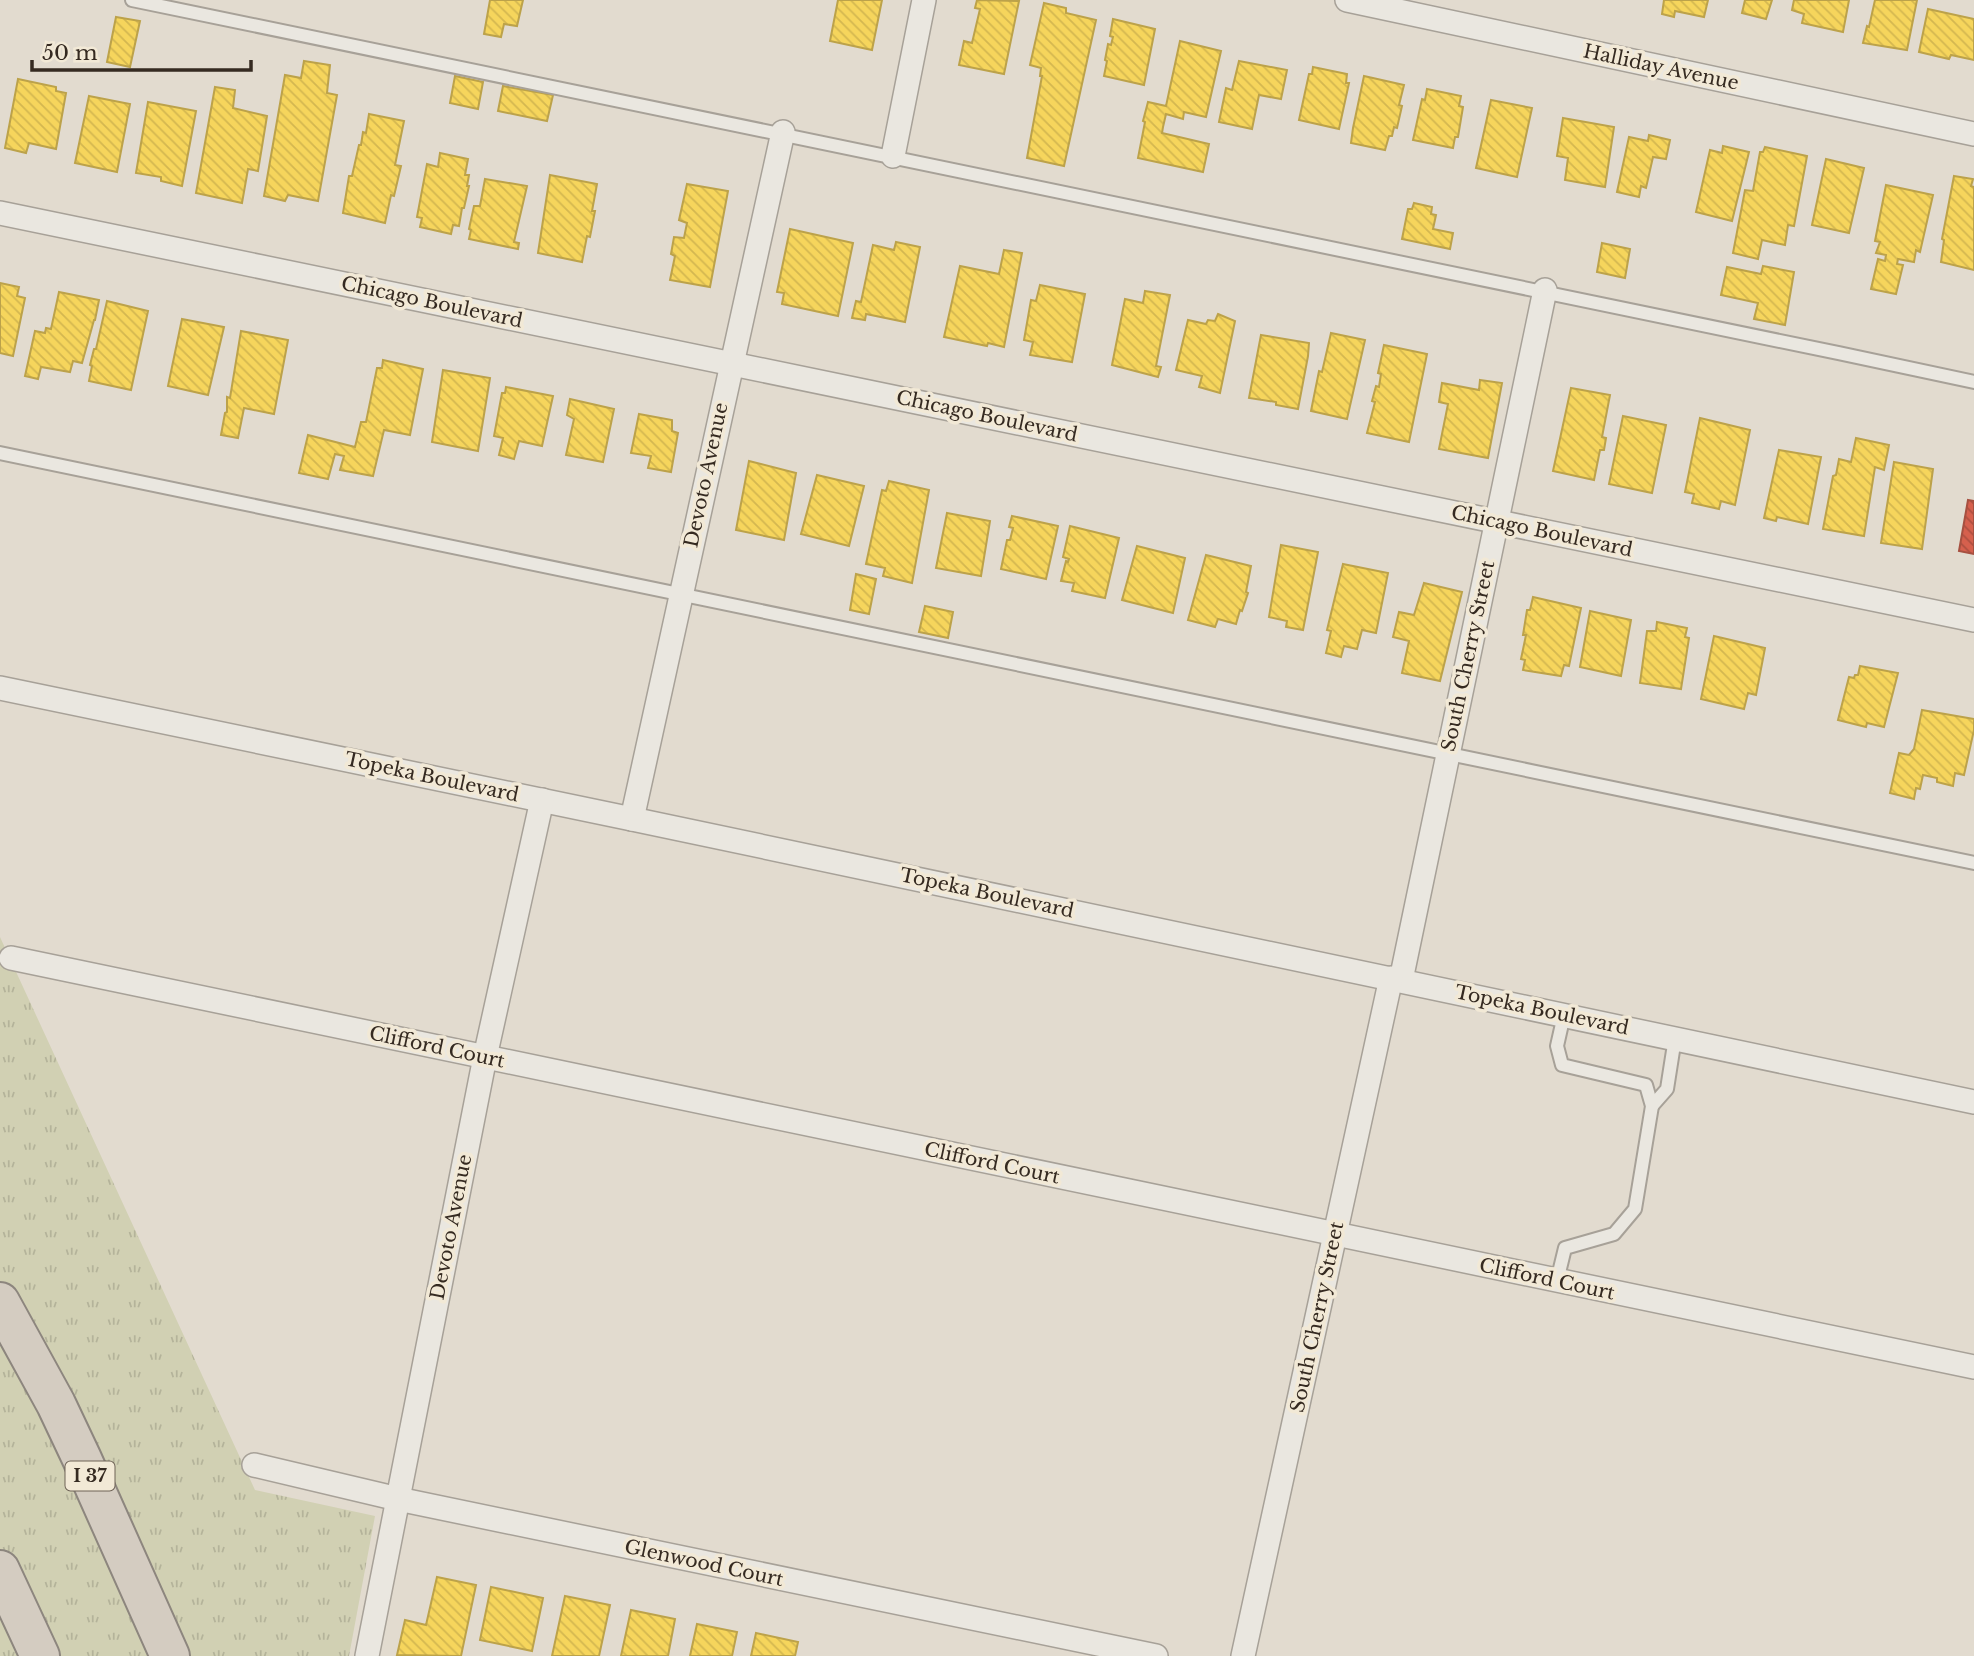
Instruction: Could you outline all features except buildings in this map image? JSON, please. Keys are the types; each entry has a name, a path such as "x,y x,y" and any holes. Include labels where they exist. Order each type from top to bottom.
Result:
{"highway":[{"name":"I 37","path":"0,1302 72,1437 170,1656"},
{"path":"0,1570 40,1656"}],"street":[{"path":"893,156 924,0"},
{"name":"Halliday Avenue","path":"1347,0 1974,134"},
{"name":"Devoto Avenue","path":"632,818 783,132"},
{"name":"Chicago Boulevard","path":"0,213 1974,620"},
{"name":"South Cherry Street","path":"1243,1656 1335,1235 1448,754 1545,290"},
{"name":"Topeka Boulevard","path":"0,688 632,818 1974,1102"},
{"name":"Devoto Avenue","path":"367,1656 485,1057 542,800"},
{"name":"Clifford Court","path":"11,958 1974,1367"},
{"name":"Glenwood Court","path":"254,1465 398,1499 1156,1656"}],"lane":[{"path":"132,0 1545,290 1974,382"},
{"path":"0,453 1974,863"},
{"path":"1558,1281 1565,1248 1614,1234 1635,1209 1652,1106 1646,1085 1562,1065 1557,1046 1564,1015"},
{"path":"1652,1106 1667,1089 1675,1038"}],"green space":[{"path":"0,937 255,1490 375,1516 349,1656 0,1656"}]}
